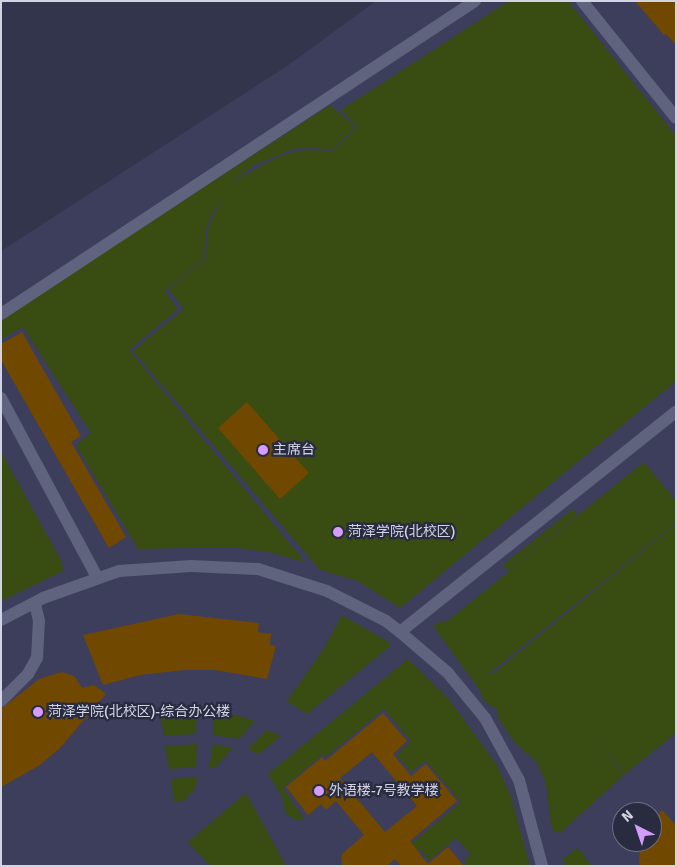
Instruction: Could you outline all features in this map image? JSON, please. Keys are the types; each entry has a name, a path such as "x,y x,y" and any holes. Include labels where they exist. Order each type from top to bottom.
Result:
{"street":[{"path":"1,314 475,1"},
{"path":"582,1 676,118"},
{"path":"1,398 97,577"},
{"path":"400,632 676,412"},
{"path":"1,620 35,602 97,577 119,571 191,566 258,569 327,591 386,620 448,674 485,718 504,748 530,812 542,866"},
{"path":"4,694 28,674 37,658 38,621 35,602"}],"shaded area":[{"name":"菏泽学院(北校区)","path":"376,1 676,1 676,866 1,866 1,251 287,66"}],"green space":[{"path":"509,1 568,1 676,136 676,381 400,608 358,581 320,570 133,351 184,309 168,289 205,260 208,229 215,212 226,193 241,177 280,156 304,150 332,151 358,127 341,110"},
{"path":"330,105 356,127 332,150 305,147 288,151 252,166 238,178 212,213 206,229 203,260 164,291 178,309 129,350 305,562 269,552 231,547 138,549 76,445 91,433 23,327 1,339 1,319"},
{"path":"1,452 62,562 63,571 1,601"},
{"path":"644,462 676,501 676,523 487,675 494,673 676,524 676,733 625,774 597,740 624,775 560,833 553,830 551,825 546,783 536,761 514,742 497,716 497,710 484,701 479,689 433,626 442,620 445,623"},
{"path":"573,509 577,515 510,570 506,569 503,565"},
{"path":"342,615 390,643 389,647 307,714 287,701 323,650"},
{"path":"408,659 448,698 497,765 511,797 530,866 465,866 465,859 471,854 456,838 429,861 420,849 409,858 403,851 461,802 426,761 411,772 397,755 411,741 384,709 326,757 323,754 283,788 304,819 298,821 286,814 282,797 268,774"},
{"path":"179,711 197,712 196,734 164,736 160,714"},
{"path":"215,711 255,721 239,739 213,735"},
{"path":"267,730 281,736 259,754 248,749"},
{"path":"197,744 196,767 169,769 165,746"},
{"path":"213,744 233,748 215,768 209,768"},
{"path":"197,777 196,788 183,802 174,802 171,779"},
{"path":"246,793 286,866 210,866 188,842"},
{"path":"578,848 592,866 565,866 564,858"}],"building":[{"path":"635,1 676,1 676,45 666,34 664,35"},
{"path":"22,332 81,436 71,442 126,537 109,548 1,360 1,344"},
{"name":"主席台","path":"247,402 309,473 280,499 218,428"},
{"path":"179,614 259,623 258,632 271,634 270,645 276,646 267,679 215,670 184,670 140,675 103,685 83,635"},
{"name":"菏泽学院(北校区)-综合办公楼","path":"62,672 74,676 82,688 94,685 106,694 60,748 40,765 1,787 1,709 39,679"},
{"name":"外语楼-7号教学楼","path":"383,713 407,741 393,754 411,776 426,764 457,801 410,841 428,864 448,847 464,866 401,866 395,859 387,866 341,866 342,854 364,835 336,801 326,810 321,804 308,815 286,787 322,757 325,761","holes":["372,752 417,806 385,832 340,778"]},
{"path":"662,810 676,825 676,866 639,866 640,852 662,852"}],"place":[{"name":"主席台","path":"263,450"},
{"name":"菏泽学院(北校区)","path":"338,532"},
{"name":"菏泽学院(北校区)-综合办公楼","path":"38,712"},
{"name":"外语楼-7号教学楼","path":"319,791"}]}
